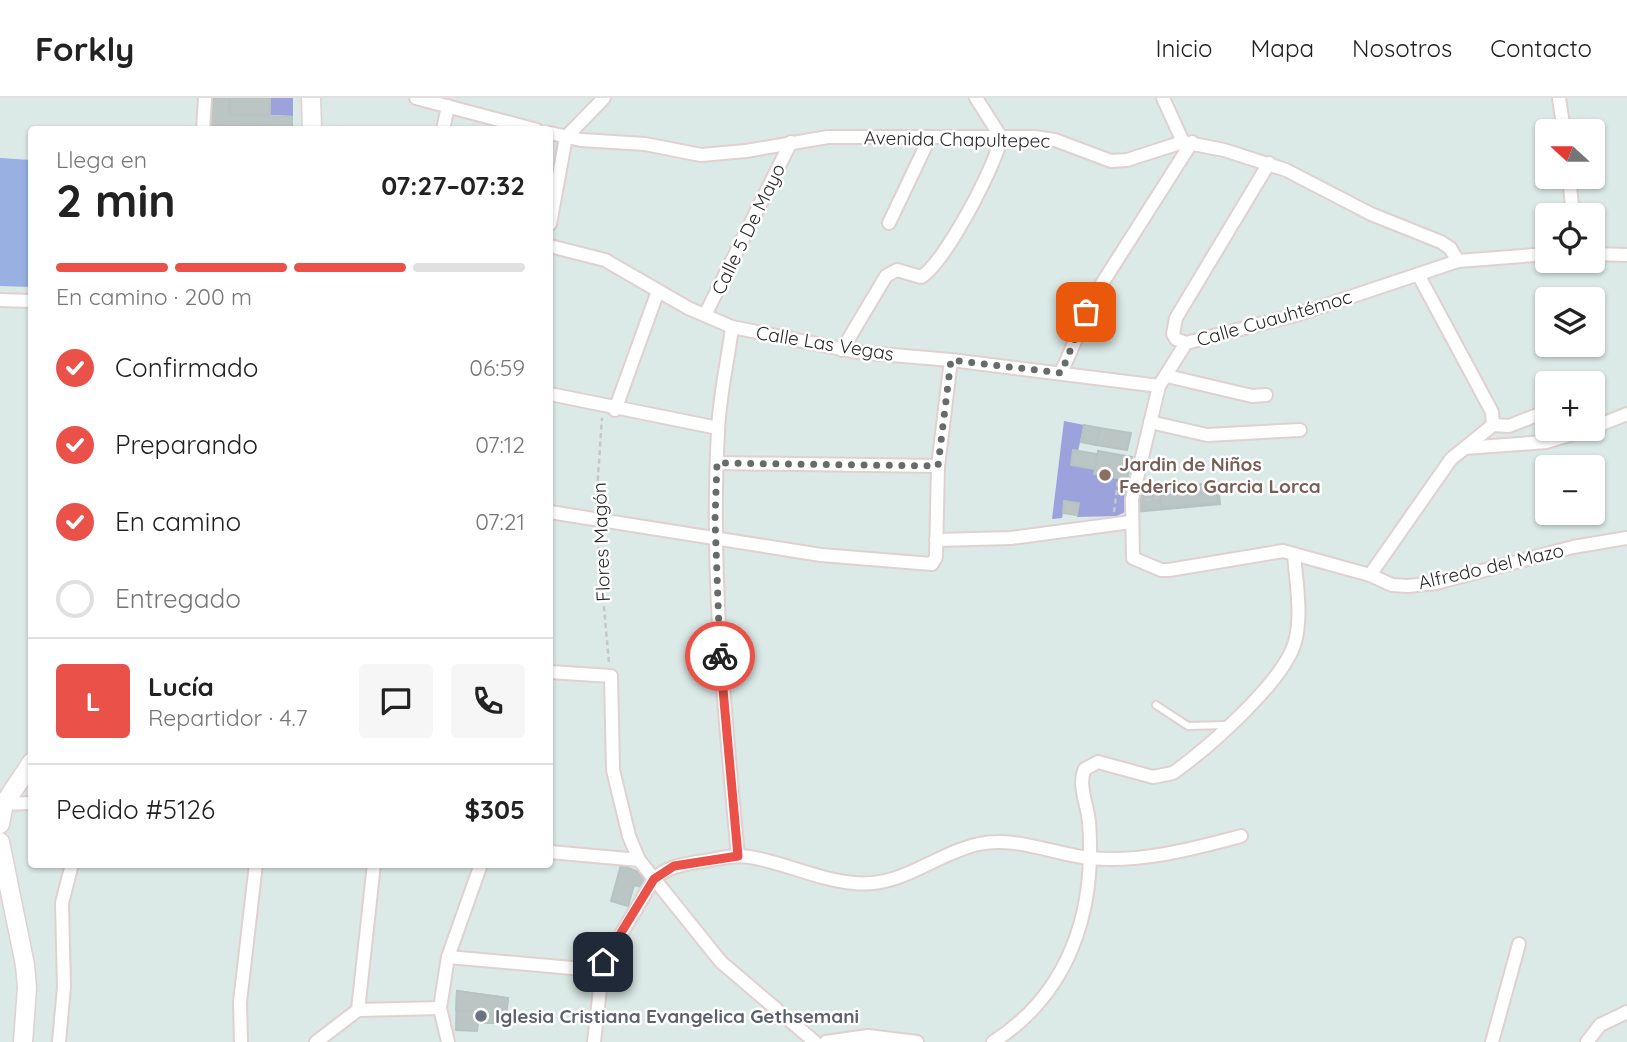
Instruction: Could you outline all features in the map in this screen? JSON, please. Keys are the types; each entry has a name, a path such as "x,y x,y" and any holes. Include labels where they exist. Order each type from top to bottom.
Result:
{"main road":[{"path":"311,98 312,126"},
{"path":"0,824 2,804 28,768"},
{"path":"0,842 25,965 27,988 23,1042"}],"street":[{"path":"203,126 205,98"},
{"path":"416,98 522,126"},
{"path":"467,111 473,98"},
{"path":"553,208 566,137 604,98"},
{"path":"842,350 886,276 897,270 921,277 937,262 993,163 1001,137 976,98"},
{"path":"1163,98 1187,142 1269,163 1371,214 1447,245 1458,261"},
{"path":"1559,98 1562,119"},
{"path":"444,126 448,106"},
{"name":"Avenida Chapultepec","path":"553,134 645,144 701,155 746,151 828,137 1001,137 1055,140 1120,161 1187,142"},
{"path":"889,223 929,139"},
{"name":"Calle 5 De Mayo","path":"705,315 791,142"},
{"path":"1061,373 1096,293 1187,142"},
{"path":"1186,343 1176,340 1173,334 1176,318 1269,163"},
{"name":"Calle Las Vegas","path":"553,247 605,260 658,291 732,327 842,350 1163,381 1252,396 1266,395"},
{"path":"1605,254 1627,255"},
{"name":"Calle Cuauhtémoc","path":"1131,522 1132,499 1150,422 1163,381 1186,343 1296,315 1458,261 1535,255"},
{"path":"1419,276 1492,412 1493,425"},
{"path":"609,408 658,291"},
{"path":"0,300 28,301"},
{"path":"732,327 718,428 717,538 720,654 738,856"},
{"path":"553,512 858,560 934,563 938,466 951,360"},
{"path":"553,395 718,428"},
{"path":"1605,423 1627,414"},
{"path":"1370,575 1451,459 1493,425 1509,425 1535,415"},
{"path":"1150,422 1207,435 1300,430"},
{"path":"1465,449 1549,441"},
{"path":"717,463 938,466"},
{"path":"936,540 1011,538 1131,522"},
{"name":"Alfredo del Mazo","path":"1131,522 1133,558 1161,570 1271,551 1294,554 1370,575 1392,585 1436,583 1573,547 1627,538"},
{"path":"993,1042 1030,1014 1066,966 1085,905 1090,858 1090,824 1082,779 1086,769 1098,762 1142,775 1163,776 1182,766 1275,679 1294,645 1298,623 1294,554"},
{"path":"553,671 611,676 613,770 629,836 639,860 721,962 815,1042"},
{"path":"2,804 28,803"},
{"path":"594,1042 603,962 654,879 674,866 738,856 851,883 870,884 908,875 962,849 988,842 1090,858 1154,856 1241,836"},
{"path":"553,852 639,860"},
{"path":"59,1042 64,987 62,903 71,868"},
{"path":"241,1042 240,1002 256,868"},
{"path":"358,1010 374,868"},
{"path":"448,1042 440,1008 448,957 480,868"},
{"path":"1492,1042 1519,944"},
{"path":"448,957 583,970 603,962"},
{"path":"317,1042 358,1010 440,1008"},
{"path":"1587,1042 1600,1025 1627,1012"},
{"path":"826,1042 868,1036 917,1042"}],"lane":[{"path":"1156,705 1188,726 1227,725"}],"path":[{"name":"Flores Magón","path":"609,408 596,519 611,676"},
{"path":"1113,526 1118,481"}],"shaded area":[{"path":"270,98 293,98 293,116 271,115"},
{"path":"0,158 28,160 28,287 0,286"},
{"path":"1064,421 1084,425 1078,451 1073,451 1071,465 1095,469 1095,474 1131,482 1125,512 1117,516 1077,517 1079,503 1065,501 1062,518 1052,519"}],"building":[{"path":"208,98 230,98 229,115 292,117 292,126 207,126"},
{"path":"230,98 270,98 270,115 230,114"},
{"path":"1084,425 1100,428 1096,445 1081,442"},
{"path":"1100,428 1131,433 1127,450 1096,445"},
{"path":"1073,450 1097,454 1095,469 1071,465"},
{"path":"1098,451 1132,457 1127,480 1094,474"},
{"path":"1218,482 1220,504 1135,512 1137,493"},
{"path":"1217,483 1219,503 1161,508 1160,492"},
{"path":"1064,501 1079,503 1077,515 1063,513"},
{"path":"621,865 646,875 642,887 634,885 628,906 611,901"},
{"name":"Iglesia Cristiana Evangelica Gethsemani","path":"457,991 508,998 505,1023 478,1023 477,1031 456,1030"},
{"name":"Iglesia Cristiana Evangelica Gethsemani","path":"457,991 508,998 505,1023 493,1022 493,1014 456,1010"}],"way so far":[{"path":"720,656 715,520 717,463 938,466 951,360 1061,373 1086,312"}],"place":[{"name":"Jardin de Niños Federico Garcia Lorca","path":"1105,475"},
{"name":"Iglesia Cristiana Evangelica Gethsemani","path":"481,1016"}],"route":[{"path":"603,962 654,879 664,870 738,856 720,656"}]}
